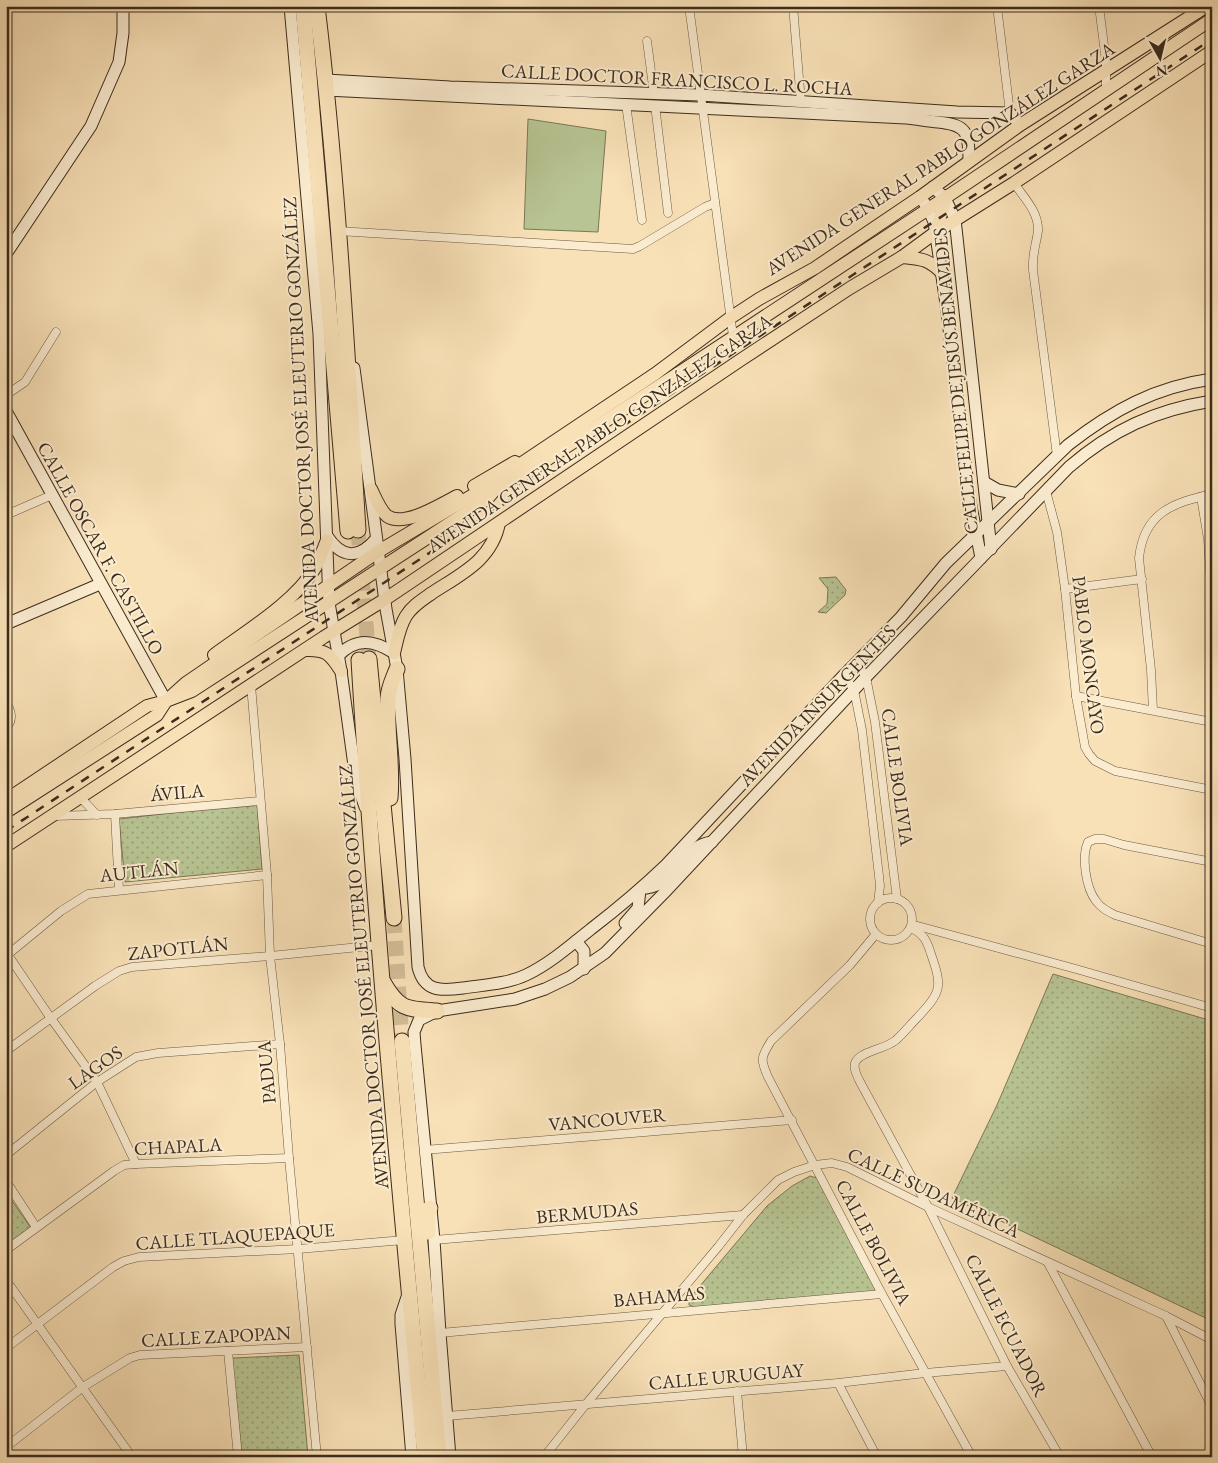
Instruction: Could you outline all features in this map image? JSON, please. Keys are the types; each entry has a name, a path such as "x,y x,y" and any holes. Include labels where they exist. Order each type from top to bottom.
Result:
{"highway":[{"name":"AVENIDA DOCTOR JOSÉ ELEUTERIO GONZÁLEZ","path":"303,6 353,530 346,332 326,85 317,6"},
{"name":"AVENIDA DOCTOR JOSÉ ELEUTERIO GONZÁLEZ","path":"394,918 387,834 364,659 369,817 404,1240 409,1290 427,1400 439,1457"},
{"path":"387,834 392,775 388,698 397,669"},
{"path":"382,981 392,998 403,1007 437,1011"},
{"name":"AVENIDA DOCTOR JOSÉ ELEUTERIO GONZÁLEZ","path":"402,1040 426,1305 427,1400 425,1457"},
{"path":"426,1305 431,1294 432,1283 428,1227 430,1208"}],"main road":[{"path":"6,254 91,126 119,62 123,33 123,6"},
{"name":"AVENIDA DOCTOR JOSÉ ELEUTERIO GONZÁLEZ","path":"290,6 319,334 329,602 356,780 369,817"},
{"name":"AVENIDA GENERAL PABLO GONZÁLEZ GARZA","path":"6,812 157,715 164,698 192,691 487,500 513,470 655,374 730,318 759,299 815,268 920,197 1020,125 1207,6"},
{"name":"AVENIDA GENERAL PABLO GONZÁLEZ GARZA","path":"272,619 328,585 378,545 485,488 519,478 945,198 1212,19"},
{"name":"AVENIDA GENERAL PABLO GONZÁLEZ GARZA","path":"6,846 333,631 384,600 742,359 850,288 902,257 955,219 1014,183 1212,51"},
{"name":"CALLE DOCTOR FRANCISCO L. ROCHA","path":"326,85 654,100 702,108 829,108 906,113 1010,113"},
{"name":"CALLE DOCTOR FRANCISCO L. ROCHA","path":"476,92 626,104 700,95 801,102 829,108"},
{"path":"957,112 956,124 963,130 968,140 969,161"},
{"name":"CALLE DOCTOR FRANCISCO L. ROCHA","path":"906,113 956,124"},
{"path":"1010,113 1020,125"},
{"path":"936,232 945,198 956,180 974,165 1026,130 1032,117"},
{"name":"CALLE FELIPE DE JESÚS BENAVIDES","path":"933,187 945,198 955,219 991,548"},
{"name":"CALLE FELIPE DE JESÚS BENAVIDES","path":"920,197 928,208 936,232 943,274 970,501 981,558"},
{"path":"902,257 921,258 934,264 943,274"},
{"path":"346,332 351,346 384,600 397,669"},
{"name":"AVENIDA INSURGENTES","path":"397,669 420,976 424,983 435,989 449,990 510,981 551,960 640,890 666,865 844,675 858,663 901,617 935,576 1057,456 1090,427 1121,408 1167,389 1212,379"},
{"name":"AVENIDA INSURGENTES","path":"437,1011 515,999 545,990 584,969 606,953 866,677 1069,467 1088,451 1133,424 1185,406 1212,401"},
{"name":"CALLE OSCAR F. CASTILLO","path":"6,411 164,698"},
{"path":"371,489 388,516 397,520 412,518 462,494 528,454 549,446"},
{"path":"984,482 998,490 1020,494"},
{"path":"394,653 406,615 420,601 478,562 489,550 497,536 499,523"},
{"path":"327,538 337,550 348,554 362,552 378,545"},
{"path":"6,800 147,706 164,698 272,619 306,581 320,558 327,538"},
{"path":"6,624 100,584"},
{"path":"272,619 301,621"},
{"path":"338,656 344,649 362,642 381,645 394,653"},
{"path":"305,650 317,650 327,653 340,670"},
{"path":"606,953 608,942 638,908 640,890 664,881 696,846 712,842"},
{"path":"576,941 584,952 584,969"},
{"path":"475,1005 473,1001 474,996 510,981"},
{"path":"437,1011 419,1020 414,1032 434,1240 450,1457"},
{"name":"AVENIDA DOCTOR JOSÉ ELEUTERIO GONZÁLEZ","path":"409,1290 401,1315 401,1324 412,1457"}],"street":[{"path":"689,6 733,336"},
{"path":"793,6 801,102"},
{"path":"997,6 1010,113"},
{"path":"1099,6 1106,69 1106,89"},
{"path":"647,41 668,213"},
{"path":"626,104 642,220"},
{"path":"1014,183 1037,219 1038,230 1033,250 1033,270 1057,456"},
{"path":"338,231 633,249 715,203"},
{"path":"6,395 25,382 56,332"},
{"name":"PABLO MONCAYO","path":"1046,491 1055,520 1065,589 1076,696 1085,747 1095,761 1115,771 1212,790"},
{"path":"1153,710 1151,670 1139,558 1140,548 1147,530 1172,505 1212,494"},
{"path":"6,515 52,495"},
{"path":"1201,496 1210,541 1212,601"},
{"path":"1065,589 1142,579"},
{"name":"CALLE BOLIVIA","path":"858,663 866,677 875,722 897,899"},
{"name":"CALLE BOLIVIA","path":"844,675 854,690 862,730 880,886 878,903"},
{"name":"PADUA","path":"251,685 267,874 270,956 280,1044 288,1158 317,1457"},
{"path":"1076,696 1212,722"},
{"path":"6,728 12,717 7,702"},
{"path":"80,797 97,815"},
{"name":"ÁVILA","path":"50,816 115,814 260,801"},
{"path":"115,814 119,890"},
{"path":"1212,862 1124,845 1104,839 1095,839 1088,842 1085,848 1084,862 1092,894 1101,907 1115,915 1212,944"},
{"name":"AUTLÁN","path":"7,954 73,902 88,894 267,874"},
{"path":"897,899 902,901 911,912 912,927 906,934 894,940 884,939 876,934 871,926 871,914 878,903 884,900 897,899"},
{"path":"912,927 1076,969 1212,1008"},
{"name":"CALLE ECUADOR","path":"912,927 926,938 936,968 938,981 935,998 896,1040 887,1046 862,1055 854,1066 859,1080 928,1207 1006,1366 1060,1457"},
{"name":"CALLE BOLIVIA","path":"876,934 850,965 777,1035 762,1056 763,1066 882,1294 972,1457"},
{"name":"ZAPOTLÁN","path":"6,1051 95,986 119,971 132,967 379,945"},
{"path":"7,954 50,1018 97,1082 136,1164"},
{"name":"LAGOS","path":"6,1155 97,1082 136,1057 158,1053 280,1044"},
{"name":"VANCOUVER","path":"424,1150 792,1120"},
{"name":"CHAPALA","path":"6,1250 124,1165 288,1158"},
{"name":"CALLE SUDAMÉRICA","path":"544,1457 743,1216 778,1180 815,1165 832,1163 847,1167 928,1207 1166,1316 1212,1340"},
{"path":"6,1182 36,1227"},
{"name":"BERMUDAS","path":"434,1240 743,1216"},
{"name":"CALLE TLAQUEPAQUE","path":"6,1348 113,1267 124,1261 139,1257 298,1249 404,1240"},
{"path":"1048,1263 1152,1457"},
{"path":"6,1280 132,1457"},
{"name":"BAHAMAS","path":"440,1333 882,1294"},
{"path":"1166,1316 1212,1407"},
{"name":"CALLE ZAPOPAN","path":"6,1447 83,1386 130,1358 140,1355 307,1347"},
{"path":"228,1351 238,1457"},
{"name":"CALLE URUGUAY","path":"447,1416 838,1383 1006,1366"},
{"path":"838,1383 876,1457"},
{"path":"737,1391 743,1457"}],"green space":[{"path":"528,119 606,131 598,232 524,229"},
{"path":"836,577 846,590 845,595 826,613 818,612 827,604 828,589 819,578"},
{"path":"257,803 262,869 125,882 119,819"},
{"path":"1053,974 1212,1021 1212,1321 952,1198 997,1105"},
{"path":"810,1176 817,1178 875,1285 875,1290 871,1292 694,1307 689,1305 689,1299 767,1206 792,1186"},
{"path":"6,1192 31,1228 6,1246"},
{"path":"299,1355 308,1457 242,1457 233,1358"}],"tunnel":[{"path":"358,530 369,659"},
{"path":"394,918 402,1041"}],"railway":[{"path":"6,831 1212,39"}]}
